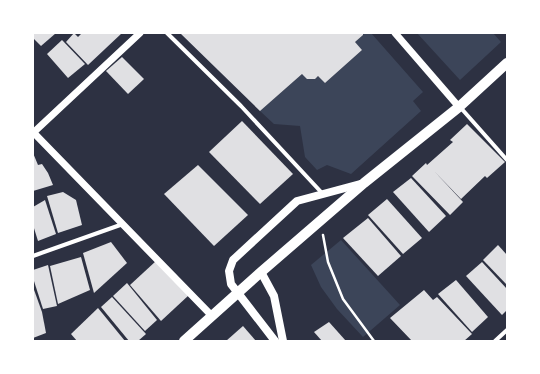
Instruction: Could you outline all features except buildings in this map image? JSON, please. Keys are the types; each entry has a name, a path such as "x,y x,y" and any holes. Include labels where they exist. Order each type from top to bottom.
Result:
{"main road":[{"path":"184,341 320,220 459,107 507,63"},
{"path":"275,341 232,284 230,271 233,260 297,201 322,193 364,183"},
{"path":"261,272 274,296 283,341"}],"street":[{"path":"140,33 33,132 212,316"},
{"path":"167,33 241,106 322,193"},
{"path":"395,33 507,160"},
{"path":"33,256 123,224"},
{"path":"496,341 507,330"}],"path":[{"path":"320,220 328,262 343,299 374,341"}],"shaded area":[{"path":"363,33 371,33 423,92 413,101 421,111 351,174 327,165 317,170 305,157 300,126 274,124 260,111 302,74 315,79 318,76 325,83 362,50 355,42 363,35"},
{"path":"417,33 493,33 501,42 460,80"},
{"path":"341,240 400,305 363,337 337,309 321,287 311,265"}]}
